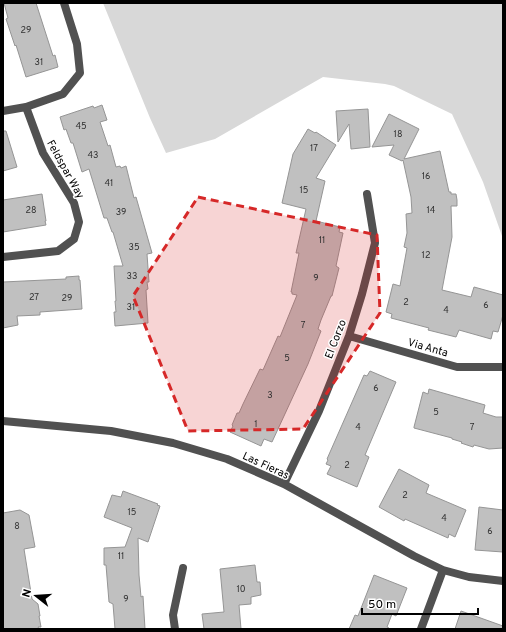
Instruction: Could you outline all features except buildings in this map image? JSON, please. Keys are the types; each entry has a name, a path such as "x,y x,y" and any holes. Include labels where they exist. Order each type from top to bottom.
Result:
{"street":[{"path":"3,111 26,107 63,94 80,73 77,44 64,3"},
{"name":"Feldspar Way","path":"3,257 58,252 74,238 79,222 74,203 43,154 26,107"},
{"name":"El Corzo","path":"284,484 318,411 349,336 362,294 375,243 367,194"},
{"name":"Via Anta","path":"349,336 457,367 503,367"},
{"name":"Las Fieras","path":"3,421 111,431 173,443 227,459 284,484 414,556 443,570 469,576 503,581"},
{"path":"175,629 173,615 183,568"},
{"path":"421,629 443,570"}],"highlighted area":[{"path":"198,197 377,235 380,313 303,429 188,431 133,296"}],"shaded area":[{"path":"103,3 503,3 503,237 483,182 452,114 394,86 323,77 215,139 166,153"}]}
